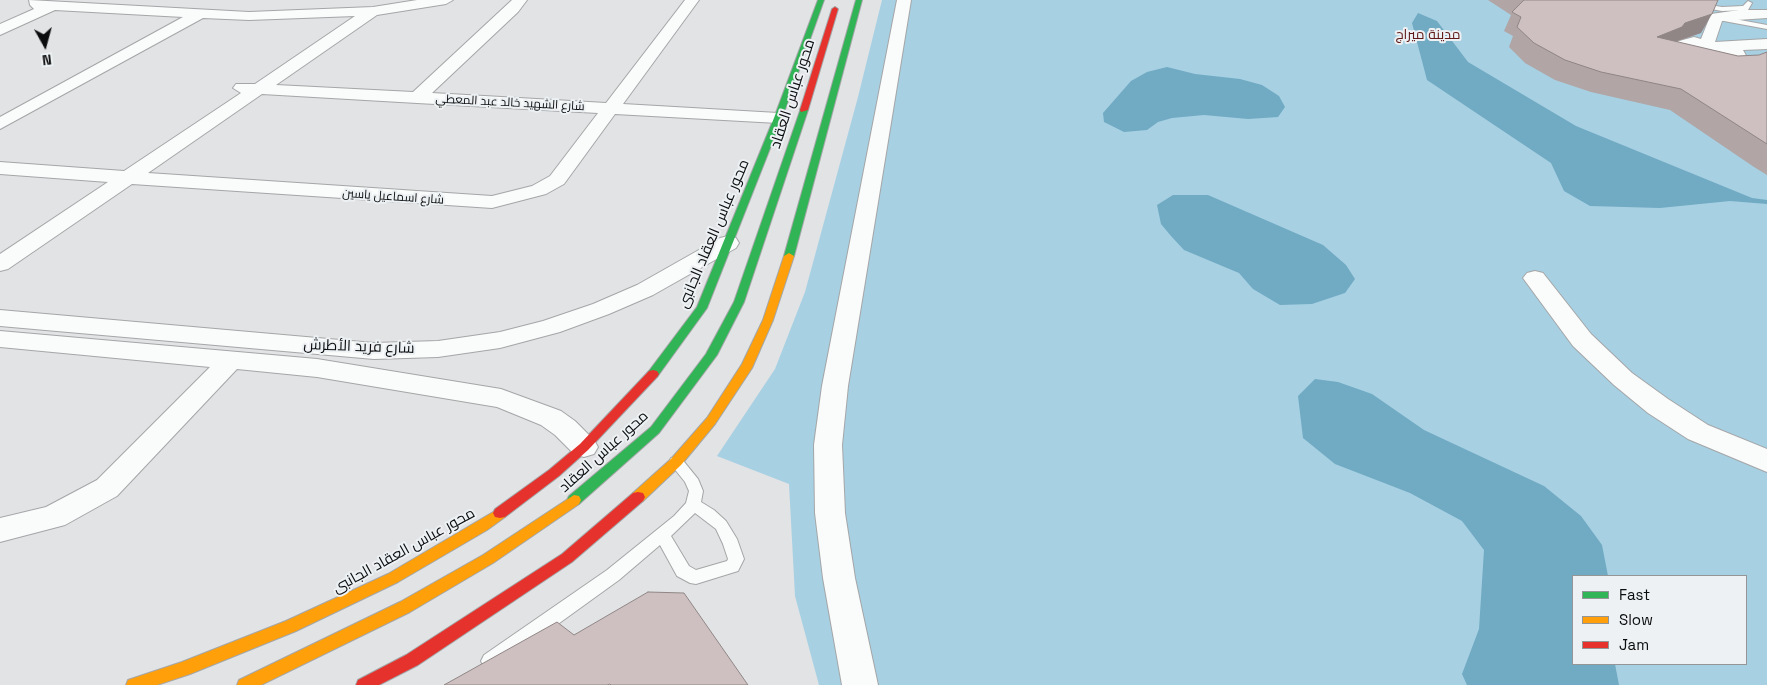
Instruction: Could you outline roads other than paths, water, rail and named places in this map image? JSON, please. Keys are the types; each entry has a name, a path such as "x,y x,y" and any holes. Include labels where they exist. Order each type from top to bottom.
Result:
{"main road":[{"name":"محور عباس العقاد الجانبى","path":"134,685 186,673 394,578 482,526 527,494 584,447 648,380 687,331 702,308 728,243 771,168 778,118 821,0"},
{"name":"محور عباس العقاد","path":"245,685 398,611 488,560 559,512 620,462 654,430 696,377 739,302 771,168 817,70 837,0"},
{"path":"364,685 420,655 567,558 604,528 676,462 711,420 735,386 758,345 786,266 840,66 860,0"},
{"path":"826,42 834,46 846,45"},
{"path":"817,70 832,65 840,66"}],"street":[{"path":"0,21 48,2 198,15 302,15 365,11 446,0"},
{"path":"417,98 513,9 520,0"},
{"path":"443,100 461,73 526,10 533,0"},
{"name":"شارع اسماعيل ياسين","path":"0,168 468,202 492,202 524,195 557,180 692,0"},
{"path":"860,685 839,578 830,513 828,445 835,386 904,0"},
{"path":"1701,0 1767,7"},
{"path":"1730,0 1767,13"},
{"path":"0,30 48,2"},
{"path":"0,251 119,177 365,11"},
{"path":"1715,45 1716,17 1767,13"},
{"path":"0,124 198,15"},
{"path":"1767,44 1685,44 1681,47 1684,51 1694,56 1722,63 1767,56"},
{"path":"1715,45 1739,54 1745,60"},
{"name":"شارع الشهيد خالد عبد المعطي","path":"250,89 778,118"},
{"path":"0,264 119,177"},
{"name":"شارع فريد الأطرش","path":"0,318 374,351 438,349 500,340 551,327 601,310 645,290 728,243"},
{"path":"1535,278 1582,340 1623,380 1698,432 1767,461"},
{"name":"شارع فريد الأطرش","path":"0,339 317,368 501,398 551,418 565,428 584,447"},
{"path":"317,368 334,348"},
{"path":"0,530 54,517 107,488 231,360"}],"lane":[{"path":"1665,0 1708,8 1746,5"},
{"path":"1716,17 1767,27"},
{"path":"1754,24 1756,20 1767,20"},
{"path":"477,669 534,632 613,575 693,505 696,491 691,478 676,462"},
{"path":"662,534 683,571 690,576 696,577 732,566 736,559 732,544 722,525 709,514 693,505"}],"district":[{"name":"مدينة ميراج","path":"1428,35"}]}
